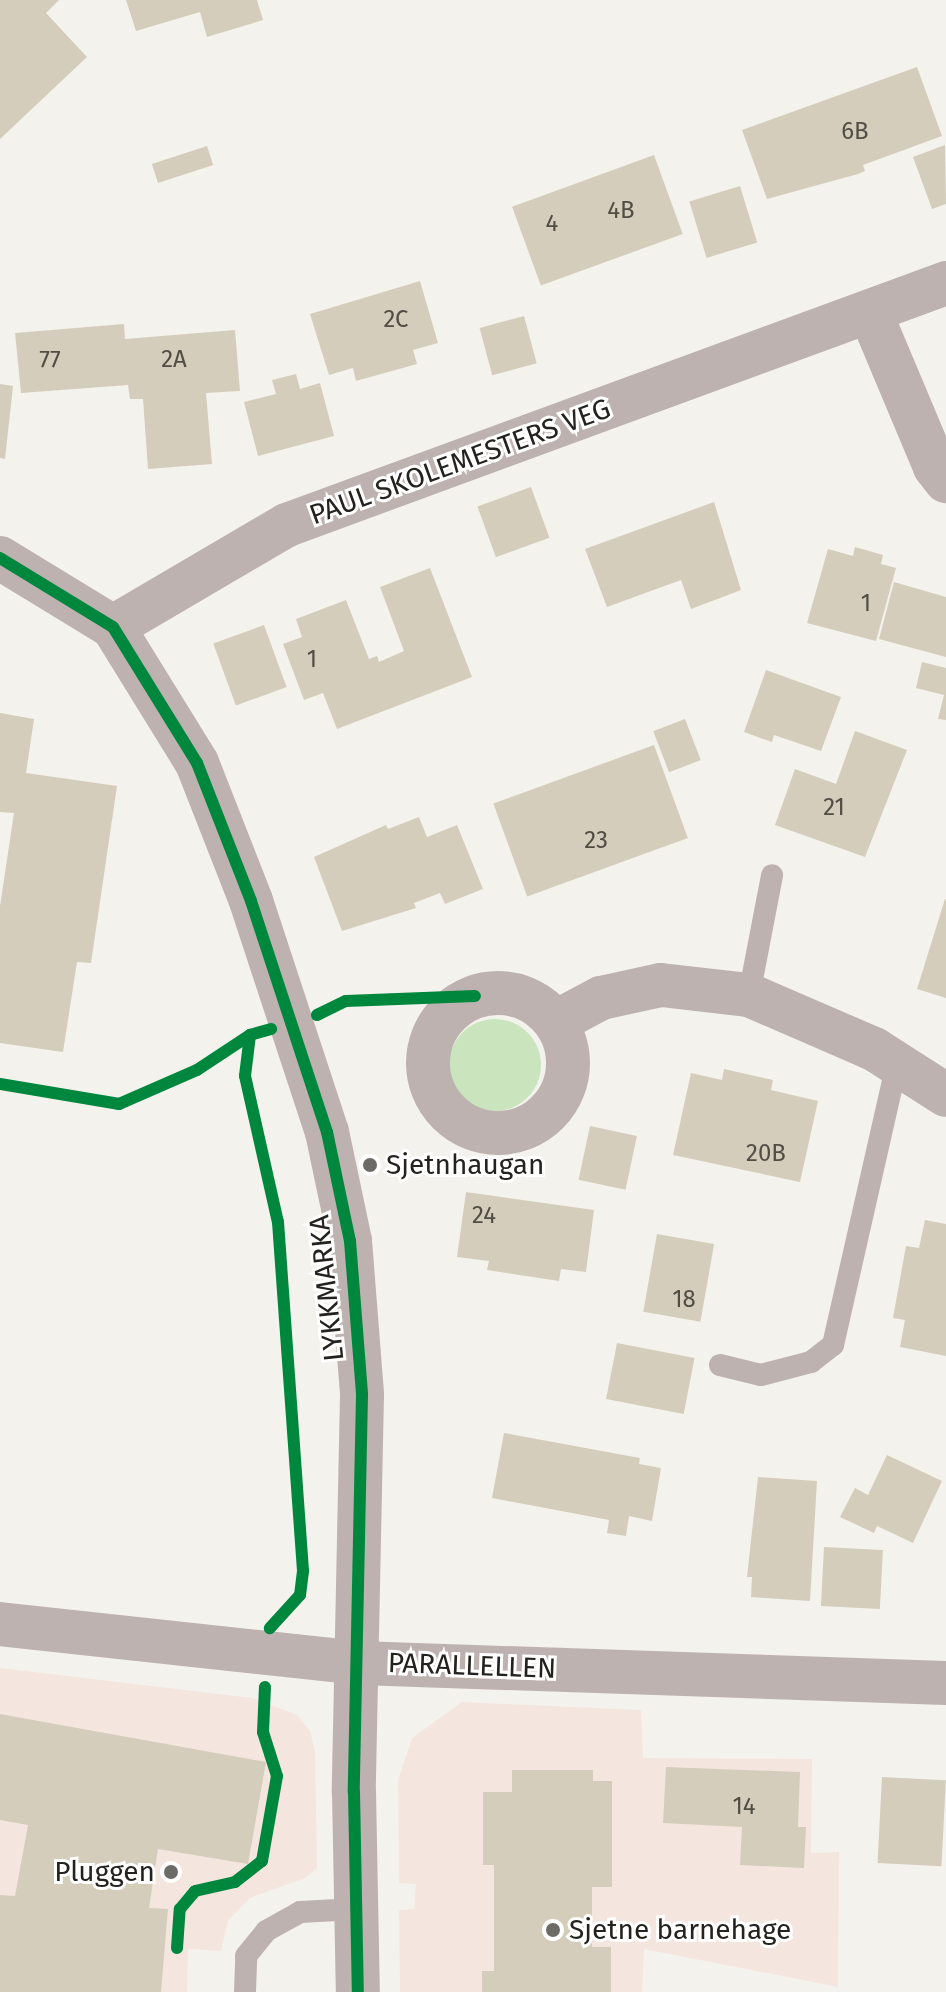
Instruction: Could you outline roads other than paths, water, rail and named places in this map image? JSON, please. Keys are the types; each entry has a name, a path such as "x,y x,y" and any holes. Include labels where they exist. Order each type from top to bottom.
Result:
{"street":[{"name":"PAUL SKOLEMESTERS VEG","path":"113,627 287,525 946,283"},
{"path":"870,312 935,467 946,481"},
{"path":"0,558 113,627"},
{"name":"LYKKMARKA","path":"113,627 197,763 251,901 327,1132 350,1241 362,1395 356,1909 358,1992"},
{"path":"556,1022 601,998 661,985 749,995 897,1063 946,1095"},
{"name":"PARALLELLEN","path":"0,1624 359,1663 946,1683"}],"lane":[{"path":"749,995 772,875"},
{"path":"720,1365 761,1375 811,1362 833,1345 897,1063"},
{"path":"245,1992 246,1956 266,1931 300,1912 356,1909"}],"place":[{"name":"Sjetnhaugan","path":"370,1165"},
{"name":"Pluggen","path":"171,1872"},
{"name":"Sjetne barnehage","path":"553,1930"}]}
